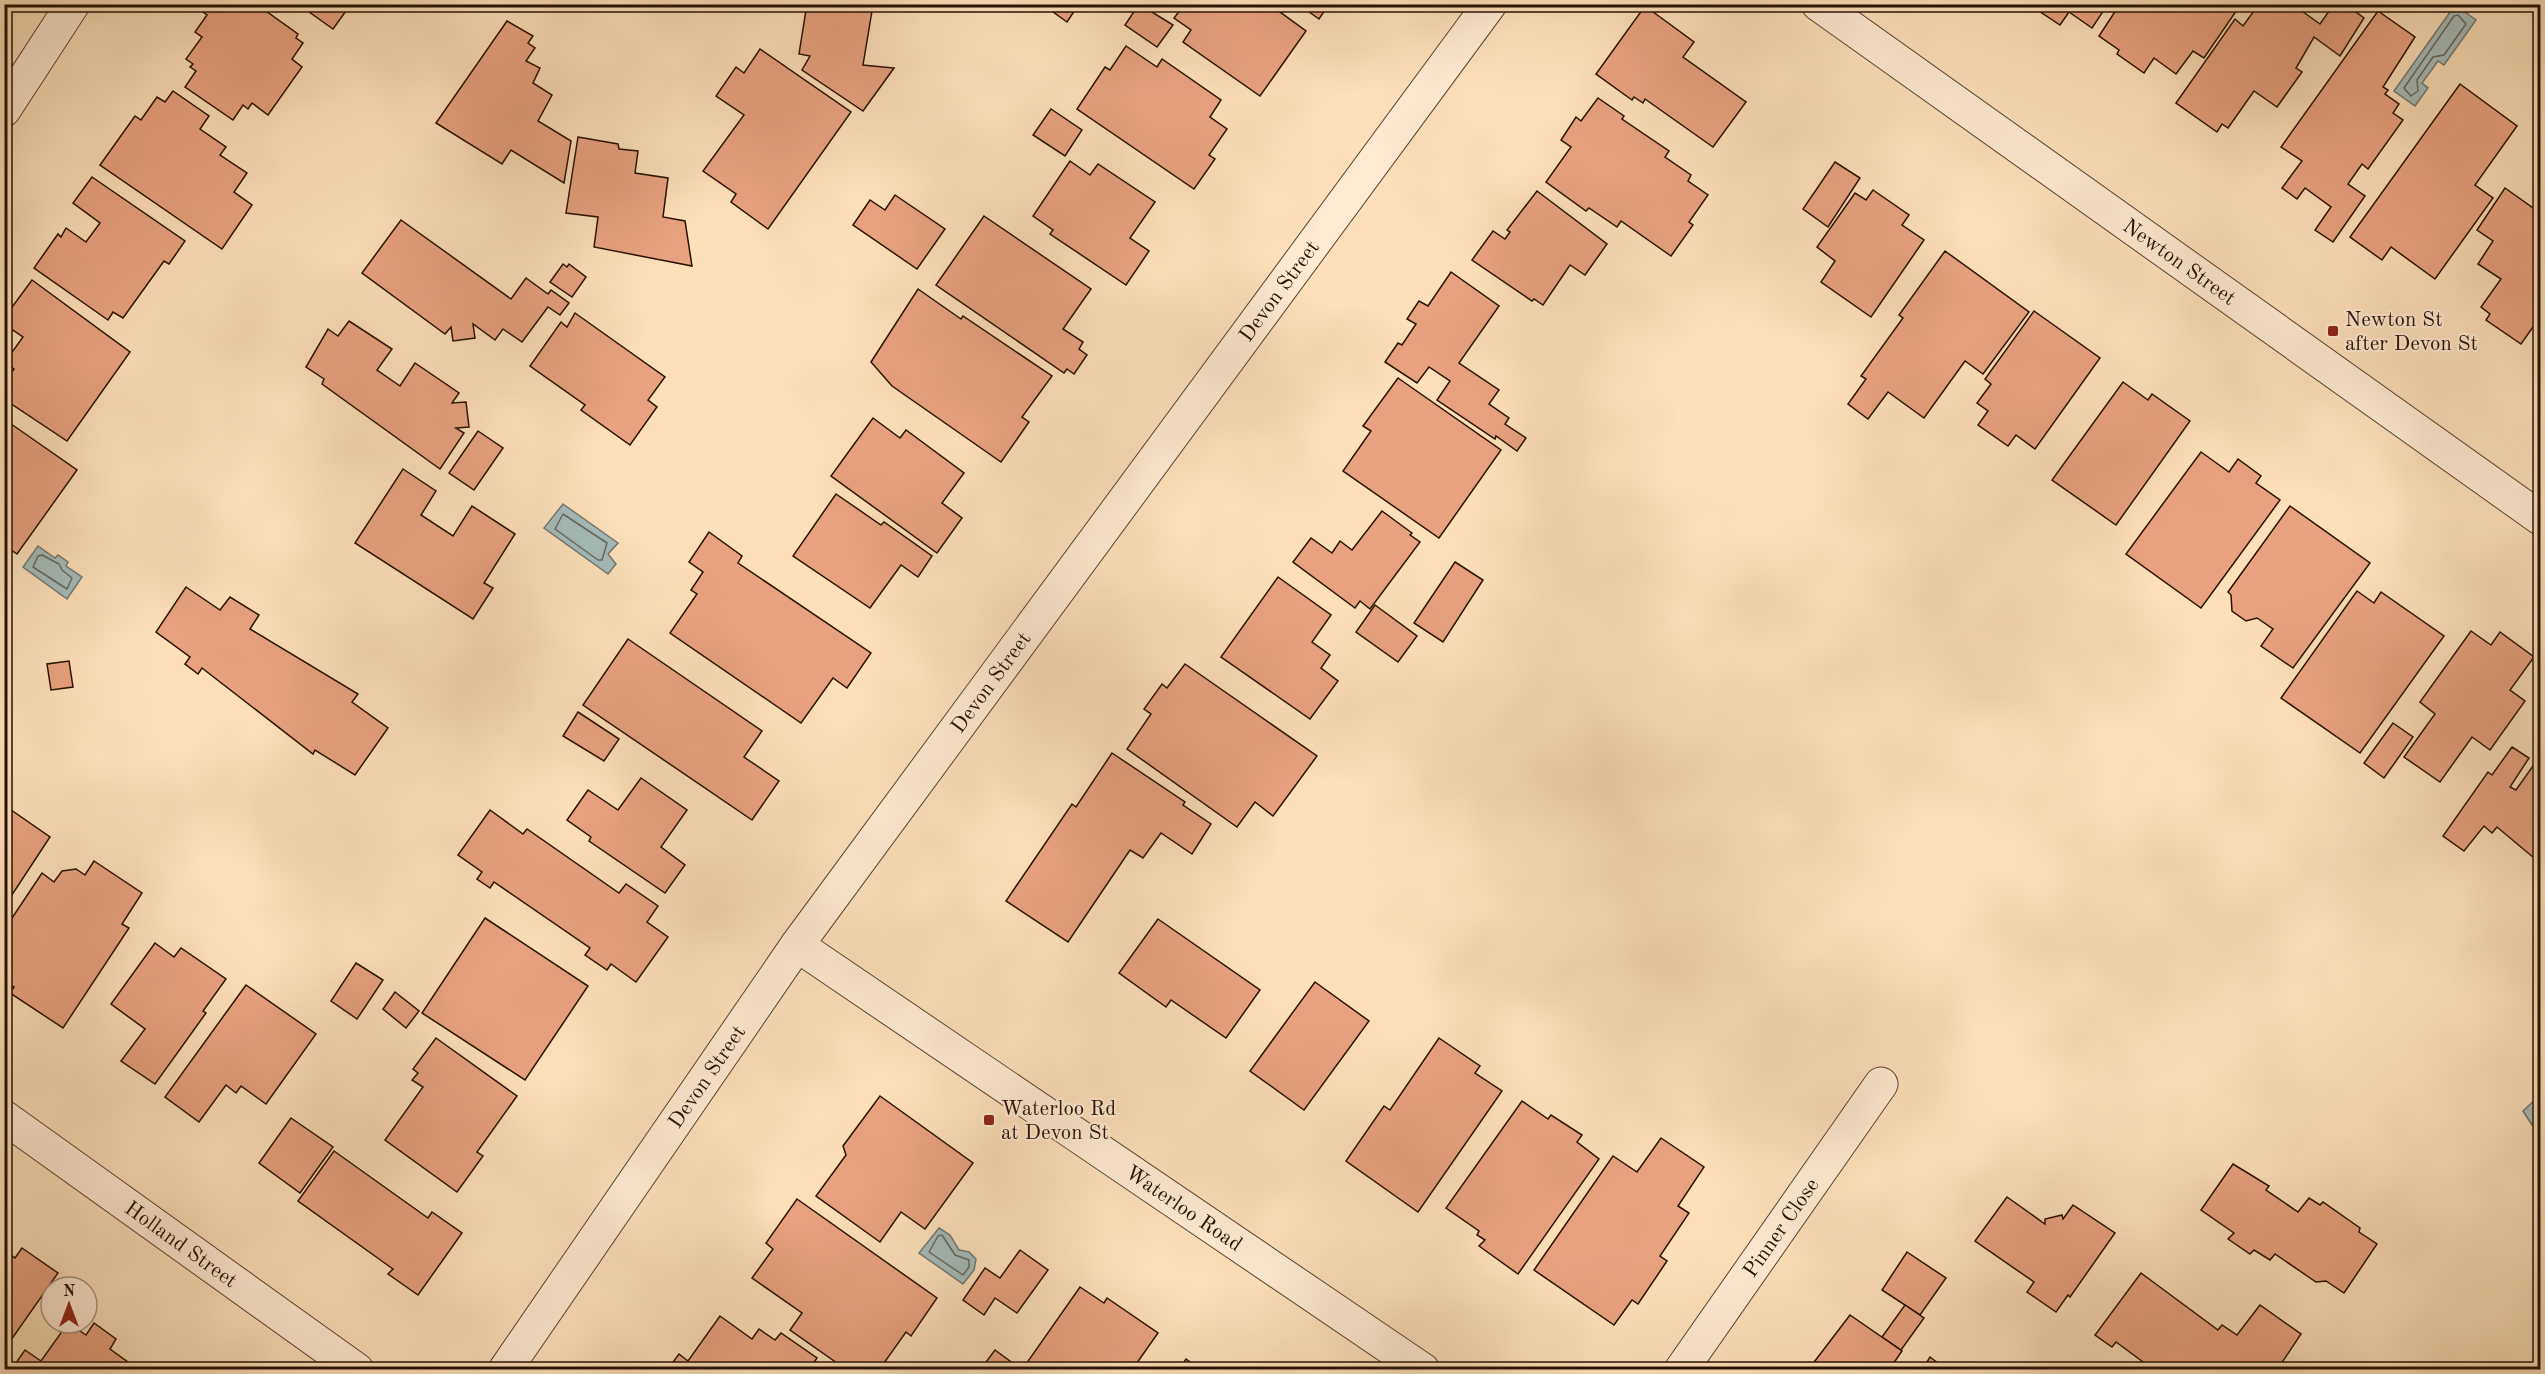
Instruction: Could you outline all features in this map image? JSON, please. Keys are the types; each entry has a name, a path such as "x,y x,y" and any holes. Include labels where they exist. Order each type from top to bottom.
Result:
{"street":[{"path":"4,110 13,75 73,4"},
{"name":"Devon Street","path":"504,1370 797,945 1490,4"},
{"name":"Newton Street","path":"1818,4 2541,518"},
{"name":"Waterloo Road","path":"797,945 1423,1370"},
{"name":"Pinner Close","path":"1681,1370 1881,1084"},
{"name":"Holland Street","path":"4,1117 357,1370"}],"water":[{"path":"2455,5 2476,20 2444,65 2438,61 2422,83 2428,88 2415,106 2394,91"},
{"path":"563,504 618,543 608,554 616,564 608,574 544,528"},
{"path":"38,546 55,558 58,555 68,562 66,566 82,577 67,599 23,567"},
{"path":"2540,1095 2540,1127 2532,1125 2523,1111"},
{"path":"939,1228 950,1235 959,1250 969,1252 976,1259 974,1270 963,1284 919,1253"}],"building":[{"path":"208,4 256,4 298,34 296,38 303,43 292,59 302,67 268,115 252,103 248,109 243,105 233,120 185,87 196,71 190,67 193,64 186,59 202,37 195,32 207,15 203,12"},
{"path":"298,4 351,4 333,29"},
{"path":"807,4 901,4 900,9 873,5 863,65 894,68 863,111 802,70 810,56 799,54"},
{"path":"1042,4 1079,4 1067,22"},
{"path":"1139,4 1173,25 1157,47 1125,25"},
{"path":"1185,4 1269,4 1306,31 1260,96 1183,42 1191,30 1174,18"},
{"path":"1298,4 1329,4 1319,19"},
{"path":"2040,4 2108,4 2092,28 2069,12 2060,25 2036,9"},
{"path":"2120,4 2241,4 2204,58 2193,51 2176,74 2154,58 2144,73 2117,54 2119,50 2099,36"},
{"path":"2259,4 2292,4 2320,24 2334,4 2345,4 2364,18 2340,56 2314,37 2296,68 2302,72 2277,107 2254,91 2228,128 2222,124 2217,132 2176,103 2235,19 2243,26"},
{"path":"1645,6 1694,42 1683,57 1746,102 1713,147 1645,99 1643,103 1634,97 1632,100 1596,74"},
{"path":"2378,11 2415,37 2383,87 2388,90 2385,94 2399,104 2393,113 2403,120 2368,169 2362,164 2348,184 2365,196 2333,242 2315,230 2331,207 2305,188 2297,199 2282,188 2302,161 2281,147"},
{"path":"507,21 533,36 528,43 535,48 526,61 540,68 533,83 552,95 538,121 571,141 564,183 511,150 502,164 436,123"},
{"path":"1126,46 1157,67 1162,59 1221,100 1210,117 1227,129 1209,155 1215,159 1194,189 1077,109 1105,67 1110,70"},
{"path":"760,49 851,112 768,229 731,202 736,194 703,171 744,115 716,96 736,67 744,73"},
{"path":"2460,84 2517,126 2475,185 2493,198 2435,279 2391,247 2382,260 2350,237"},
{"path":"173,91 209,116 200,129 226,147 220,155 247,173 234,192 252,205 222,249 100,165 135,116 141,120 157,97 165,102"},
{"path":"1598,98 1624,116 1622,119 1669,151 1665,157 1691,175 1688,181 1708,195 1689,222 1693,225 1671,256 1621,221 1617,227 1589,208 1586,211 1546,182 1571,147 1561,140 1576,117 1581,121"},
{"path":"1051,109 1082,130 1065,156 1033,135"},
{"path":"578,137 618,144 619,149 638,151 635,173 668,178 663,217 685,221 692,266 594,247 598,217 566,213"},
{"path":"1070,161 1090,175 1098,164 1155,202 1130,238 1149,251 1126,285 1050,234 1053,230 1033,216"},
{"path":"1835,162 1860,178 1828,227 1803,209"},
{"path":"92,177 185,241 169,264 164,261 123,318 113,312 108,320 34,268 58,234 61,237 66,228 86,242 100,223 73,203"},
{"path":"2505,188 2540,213 2540,317 2521,344 2486,320 2490,314 2481,307 2501,279 2478,264 2493,241 2477,230"},
{"path":"1873,190 1909,215 1902,225 1924,240 1871,317 1821,282 1835,261 1817,247 1855,193 1866,200"},
{"path":"1537,191 1607,244 1585,275 1570,265 1543,305 1534,299 1532,301 1472,260 1493,231 1505,239 1510,232 1507,230"},
{"path":"895,195 945,229 917,269 853,225 870,200 885,210"},
{"path":"984,216 1091,289 1063,329 1083,342 1079,349 1087,355 1074,374 1067,369 1064,373 936,285"},
{"path":"401,220 511,299 526,278 548,294 551,290 569,303 560,315 548,307 522,342 503,329 495,340 473,324 475,338 453,341 451,327 445,334 362,273"},
{"path":"1945,251 2029,312 1983,374 1965,361 1924,418 1888,392 1868,419 1848,404 1866,379 1861,376 1903,318 1899,315"},
{"path":"563,264 567,267 569,264 586,277 572,297 550,282"},
{"path":"1451,272 1499,306 1459,363 1499,390 1489,404 1509,418 1505,424 1526,438 1517,451 1437,400 1450,381 1429,367 1417,383 1385,362 1398,343 1402,345 1416,324 1407,319 1419,301 1428,306"},
{"path":"32,280 130,352 67,441 4,399 4,381 14,369 5,362 23,337 4,324 4,318"},
{"path":"918,289 961,319 963,316 1052,376 1022,417 1029,422 1001,462 892,386 871,362"},
{"path":"2034,311 2100,358 2035,449 2016,435 2008,446 1978,425 1988,411 1977,403 1991,384 1985,379"},
{"path":"575,313 665,377 648,400 657,407 630,445 581,410 585,405 530,366 561,322 567,327"},
{"path":"349,321 392,349 377,370 400,386 415,363 459,393 452,403 466,402 469,427 456,428 464,433 440,469 322,384 324,379 306,367 328,329 338,336"},
{"path":"1398,378 1501,450 1439,538 1343,471 1371,431 1363,426"},
{"path":"2123,382 2148,400 2152,394 2190,421 2116,525 2052,480"},
{"path":"873,418 900,438 906,430 964,473 942,503 962,518 937,553 831,476"},
{"path":"4,419 77,470 17,554 4,545"},
{"path":"478,431 503,448 474,490 449,473"},
{"path":"2201,452 2229,472 2238,459 2261,476 2256,483 2280,500 2201,608 2126,554"},
{"path":"403,469 436,491 421,515 453,536 472,506 515,534 484,583 493,588 473,619 355,543"},
{"path":"836,494 881,525 884,522 932,556 918,577 901,565 870,608 793,556"},
{"path":"2290,506 2370,563 2293,668 2261,646 2273,629 2257,618 2246,621 2232,611 2231,595 2228,592"},
{"path":"1382,511 1412,533 1410,535 1420,542 1370,609 1360,601 1355,608 1293,562 1311,538 1332,553 1340,541 1352,550"},
{"path":"709,532 742,556 738,563 871,653 847,688 833,678 801,723 670,633 697,594 691,590 703,572 689,562"},
{"path":"1455,562 1483,580 1443,642 1414,623"},
{"path":"1278,577 1331,615 1312,642 1330,655 1321,668 1338,681 1310,719 1221,657"},
{"path":"186,587 220,610 230,597 259,615 250,629 358,694 352,702 388,728 355,775 315,750 313,754 202,668 198,674 185,664 190,657 156,632"},
{"path":"2357,591 2374,603 2381,592 2444,636 2360,753 2281,698"},
{"path":"1375,605 1417,636 1398,662 1356,632"},
{"path":"2471,631 2491,645 2500,632 2534,657 2510,690 2525,701 2490,750 2472,737 2440,782 2404,757 2435,714 2420,702"},
{"path":"628,639 762,731 744,757 779,781 752,820 583,705"},
{"path":"69,661 73,687 51,690 47,664"},
{"path":"1185,664 1317,756 1273,816 1255,802 1237,827 1127,749 1151,714 1144,709 1162,684 1167,688"},
{"path":"578,712 619,739 604,761 563,736"},
{"path":"2393,723 2413,737 2384,778 2364,763"},
{"path":"2512,747 2529,758 2510,787 2516,790 2540,756 2540,850 2534,858 2497,827 2492,833 2484,826 2464,851 2443,836 2488,772 2492,775"},
{"path":"1112,753 1185,802 1183,805 1211,824 1192,854 1161,833 1143,858 1130,850 1068,942 1006,901 1072,804 1076,807"},
{"path":"641,778 687,810 661,847 685,865 665,893 589,841 591,837 567,820 588,790 618,810"},
{"path":"4,805 50,837 4,907"},
{"path":"490,810 523,834 527,829 619,893 626,884 658,906 647,922 668,937 636,982 611,964 607,970 585,955 590,948 494,882 490,888 477,879 482,872 458,855"},
{"path":"94,861 142,893 122,924 129,928 63,1028 10,993 14,987 4,981 4,930 42,873 54,882 62,871 76,869 85,875"},
{"path":"485,918 588,986 525,1080 422,1013"},
{"path":"1158,919 1260,990 1226,1038 1171,1000 1166,1007 1119,973"},
{"path":"155,943 174,957 181,948 226,979 203,1011 206,1013 155,1084 121,1061 145,1029 111,1004"},
{"path":"356,963 383,980 357,1019 331,1001"},
{"path":"1315,982 1369,1021 1304,1110 1250,1071"},
{"path":"246,985 316,1034 266,1104 241,1086 236,1093 226,1085 199,1122 165,1097"},
{"path":"395,992 419,1011 406,1028 383,1009"},
{"path":"436,1038 517,1096 477,1152 483,1156 457,1192 385,1140 423,1087 412,1080 418,1073 413,1069"},
{"path":"1439,1038 1480,1066 1475,1073 1502,1091 1418,1212 1346,1161 1384,1106 1390,1110"},
{"path":"880,1096 973,1163 925,1229 901,1212 880,1242 816,1196 846,1155 843,1146"},
{"path":"1522,1101 1548,1119 1551,1115 1582,1135 1577,1142 1599,1159 1518,1274 1479,1246 1485,1240 1477,1235 1479,1231 1446,1208"},
{"path":"291,1118 333,1147 300,1193 259,1163"},
{"path":"1661,1138 1704,1167 1678,1206 1689,1213 1660,1256 1667,1261 1638,1304 1632,1300 1614,1325 1534,1270 1613,1156 1637,1172"},
{"path":"334,1151 428,1218 432,1212 462,1233 418,1295 388,1274 393,1269 298,1201"},
{"path":"2233,1164 2269,1186 2266,1190 2298,1212 2309,1198 2320,1205 2323,1202 2360,1228 2359,1232 2377,1244 2344,1293 2326,1281 2316,1282 2275,1254 2270,1260 2254,1250 2250,1254 2228,1239 2234,1233 2201,1210"},
{"path":"2007,1197 2045,1224 2045,1219 2062,1215 2063,1219 2073,1205 2115,1233 2070,1297 2068,1295 2056,1312 2027,1292 2034,1282 1975,1241"},
{"path":"797,1199 937,1298 911,1336 906,1332 879,1370 847,1370 790,1330 802,1313 752,1278 773,1249 766,1243"},
{"path":"22,1248 58,1273 57,1275 39,1275 39,1300 11,1340 4,1336 4,1251 15,1258"},
{"path":"1020,1250 1048,1270 1017,1313 995,1298 984,1315 963,1300 985,1268 1000,1278"},
{"path":"1907,1252 1946,1278 1920,1315 1882,1290"},
{"path":"2141,1273 2218,1330 2222,1325 2237,1335 2260,1305 2301,1334 2277,1370 2154,1370 2116,1342 2112,1347 2095,1335"},
{"path":"1080,1287 1104,1303 1107,1298 1158,1333 1132,1370 1033,1370 1026,1364"},
{"path":"1905,1305 1924,1318 1901,1350 1882,1337"},
{"path":"1850,1315 1902,1351 1891,1367 1894,1370 1808,1370"},
{"path":"720,1316 752,1339 759,1329 775,1340 781,1333 817,1358 809,1370 667,1370 679,1354 688,1361"},
{"path":"99,1327 116,1339 110,1349 139,1370 11,1370 25,1350 41,1361 59,1335 99,1335"},
{"path":"995,1350 1022,1370 980,1370"},
{"path":"1930,1357 1947,1370 1922,1370"},
{"path":"1186,1359 1202,1370 1179,1370"}],"place":[{"name":"Newton St after Devon St","path":"2333,331"},
{"name":"Waterloo Rd at Devon St","path":"989,1120"}]}
